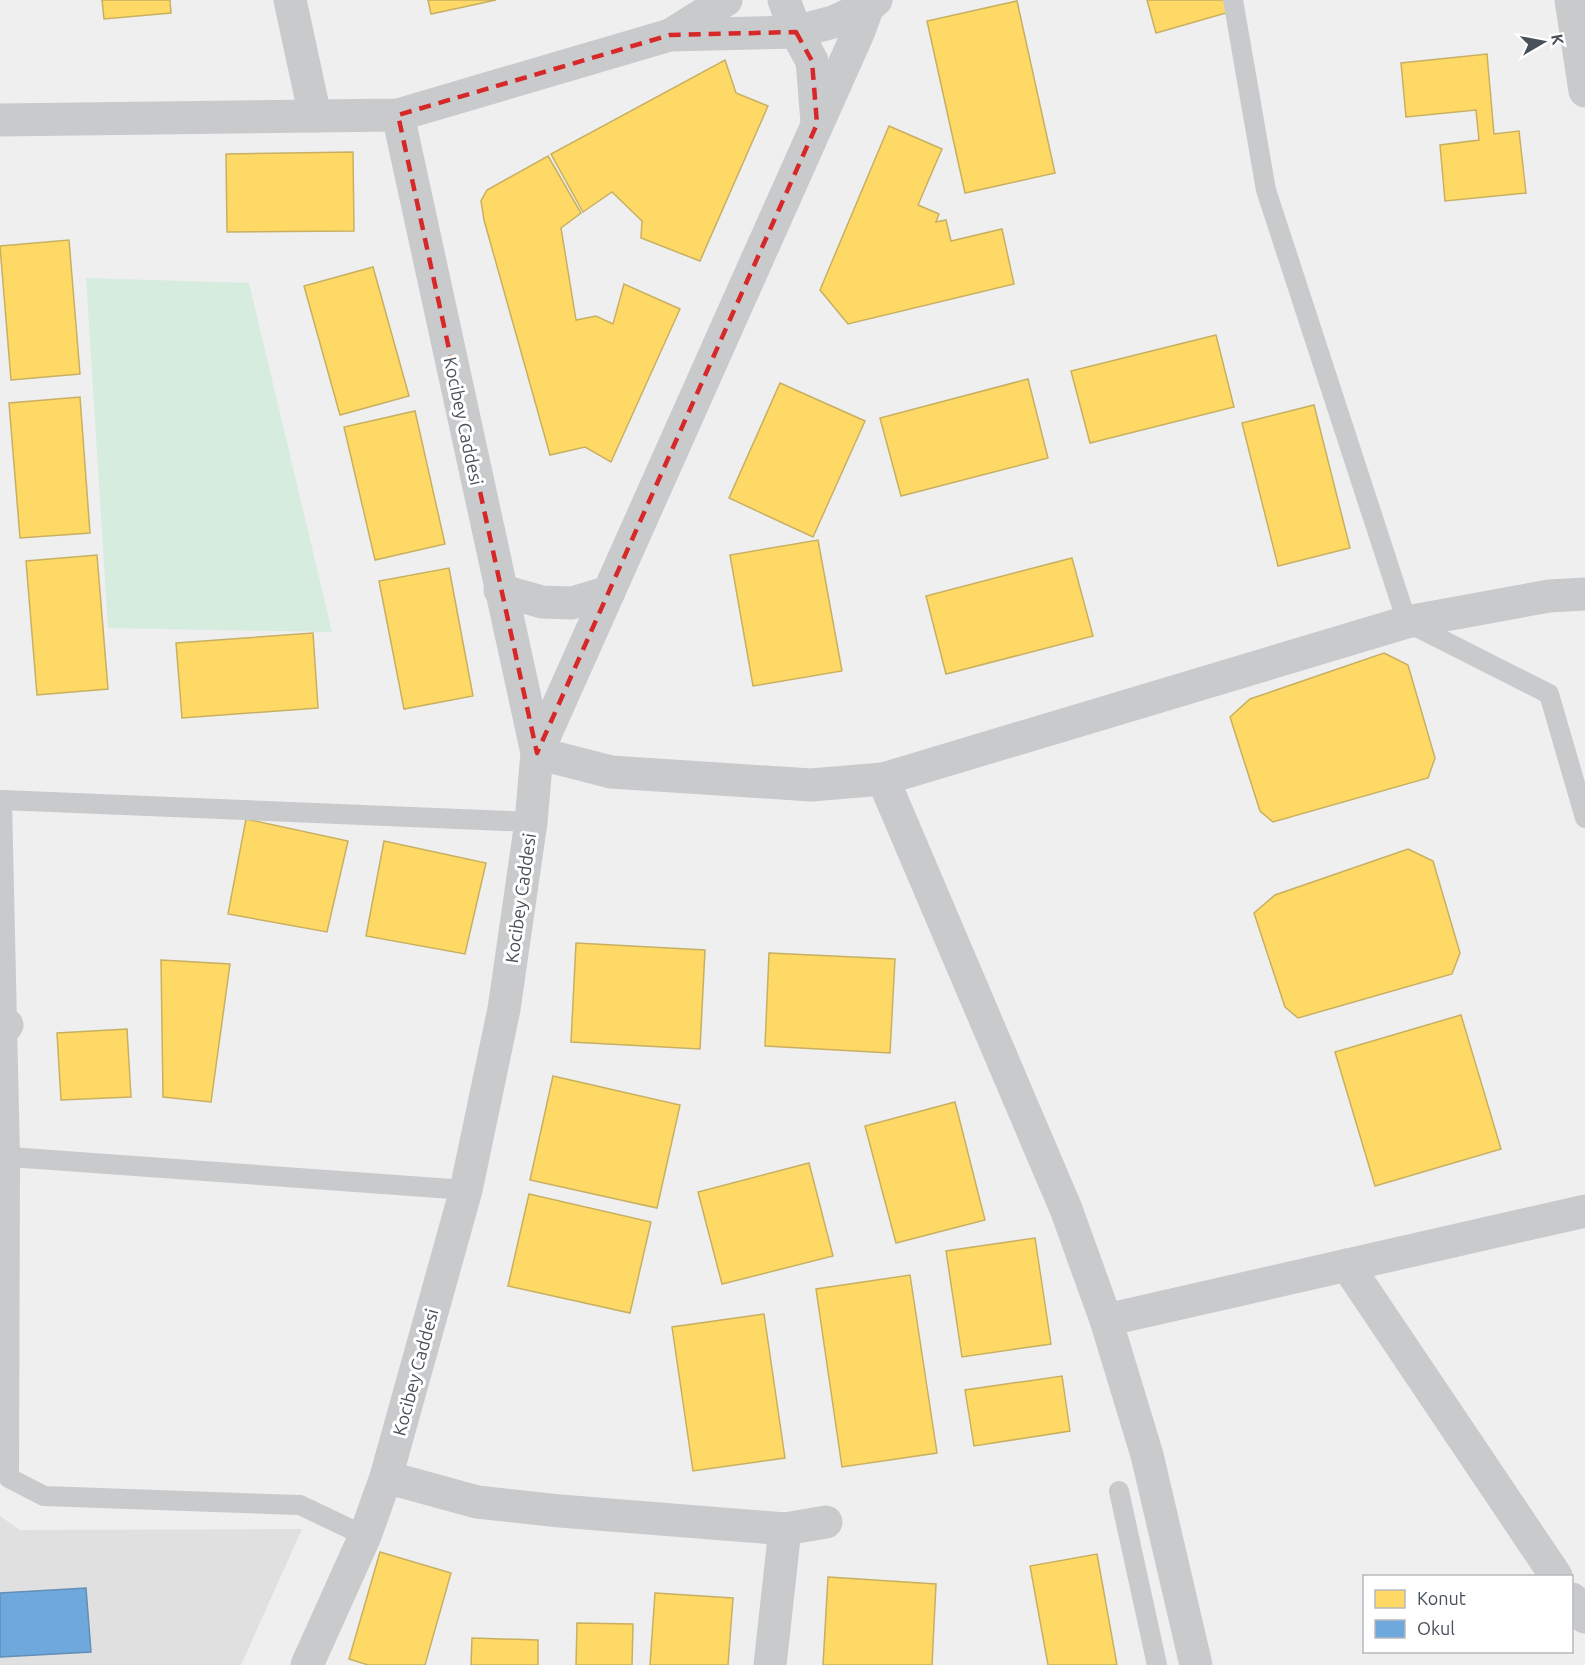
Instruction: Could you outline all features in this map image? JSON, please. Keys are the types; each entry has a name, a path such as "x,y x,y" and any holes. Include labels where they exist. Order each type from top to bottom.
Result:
{"street":[{"path":"290,0 315,116"},
{"path":"670,35 726,0"},
{"path":"784,0 796,32 812,61 818,124"},
{"path":"1571,0 1585,91"},
{"path":"0,120 398,115 670,35 796,32 833,22 870,2"},
{"path":"870,2 818,124 537,753 611,772 811,785 883,779 1407,622 1549,596 1585,594"},
{"name":"Kocibey Caddesi","path":"307,1665 365,1536 386,1477 466,1190 504,1008 531,822 537,753 398,115"},
{"path":"500,590 552,603 572,603 609,592"},
{"path":"883,779 1066,1209 1106,1320 1147,1455 1196,1665"},
{"path":"1106,1320 1585,1211"},
{"path":"1347,1265 1555,1575"},
{"path":"386,1477 477,1502 785,1529 826,1522"},
{"path":"770,1665 785,1529"},
{"path":"1573,1600 1585,1617"}],"lane":[{"path":"1233,0 1266,190 1407,622 1549,694 1585,818"},
{"path":"365,1536 300,1505 44,1496 9,1478 10,1157 3,1026 2,800 531,822"},
{"path":"10,1157 466,1190"},
{"path":"1119,1491 1157,1665"}],"highlighted area":[{"path":"796,32 812,61 817,124 537,753 398,115 670,35"}],"shaded area":[{"path":"0,1516 20,1530 302,1529 241,1665 0,1665"}],"green space":[{"path":"86,278 249,283 332,632 108,628"}],"building: Konut":[{"path":"102,0 170,0 171,13 104,19"},
{"path":"428,0 496,0 431,14"},
{"path":"1147,0 1230,0 1233,11 1156,33"},
{"path":"1017,1 1055,173 965,193 927,21"},
{"path":"1487,54 1494,134 1519,131 1526,193 1445,201 1440,145 1479,140 1476,110 1406,117 1401,63"},
{"path":"725,60 736,93 768,106 700,261 641,238 642,221 612,192 583,212 551,154"},
{"path":"889,126 942,149 918,205 939,214 936,222 946,220 951,241 1002,229 1014,284 848,324 820,290"},
{"path":"353,152 354,231 227,232 226,154"},
{"path":"548,156 581,213 561,228 576,320 596,316 613,324 624,284 680,309 611,462 585,447 550,455 484,220 481,201 487,190"},
{"path":"69,240 80,374 11,380 0,246"},
{"path":"373,267 409,396 340,415 304,286"},
{"path":"1216,335 1234,407 1090,443 1071,371"},
{"path":"1028,379 1048,458 901,496 880,418"},
{"path":"780,383 865,421 813,537 729,498"},
{"path":"80,397 90,533 20,538 9,403"},
{"path":"1314,405 1350,548 1278,566 1242,423"},
{"path":"415,411 445,544 375,560 344,427"},
{"path":"818,540 842,671 753,686 730,555"},
{"path":"97,555 108,689 37,695 26,561"},
{"path":"1072,558 1093,636 946,674 926,596"},
{"path":"449,568 473,696 404,709 379,581"},
{"path":"313,633 318,708 182,718 176,643"},
{"path":"1384,653 1408,665 1435,758 1428,778 1273,822 1260,811 1230,717 1250,699"},
{"path":"246,819 348,841 327,932 228,914"},
{"path":"384,841 486,863 465,954 366,936"},
{"path":"1408,849 1433,861 1460,953 1452,974 1298,1018 1285,1007 1254,913 1275,895"},
{"path":"576,943 705,950 700,1049 571,1042"},
{"path":"769,953 895,959 890,1053 765,1046"},
{"path":"161,960 230,964 211,1102 163,1097"},
{"path":"1461,1015 1501,1149 1375,1186 1335,1052"},
{"path":"127,1029 131,1097 61,1100 57,1033"},
{"path":"553,1076 680,1105 657,1208 530,1180"},
{"path":"955,1102 985,1220 896,1243 865,1126"},
{"path":"809,1163 833,1256 722,1284 698,1192"},
{"path":"529,1194 651,1222 630,1313 508,1286"},
{"path":"1035,1238 1051,1344 962,1357 946,1251"},
{"path":"910,1275 937,1453 842,1467 816,1289"},
{"path":"764,1314 785,1458 693,1471 672,1327"},
{"path":"1062,1376 1070,1431 974,1446 965,1390"},
{"path":"380,1552 451,1573 425,1665 368,1665 349,1659"},
{"path":"1097,1554 1117,1665 1048,1665 1030,1566"},
{"path":"828,1577 936,1584 932,1665 823,1665"},
{"path":"655,1593 733,1598 728,1665 650,1665"},
{"path":"577,1623 633,1624 632,1665 576,1665"},
{"path":"472,1638 538,1640 538,1665 471,1665"}],"building: Okul":[{"path":"86,1588 91,1652 0,1657 0,1593"}]}
